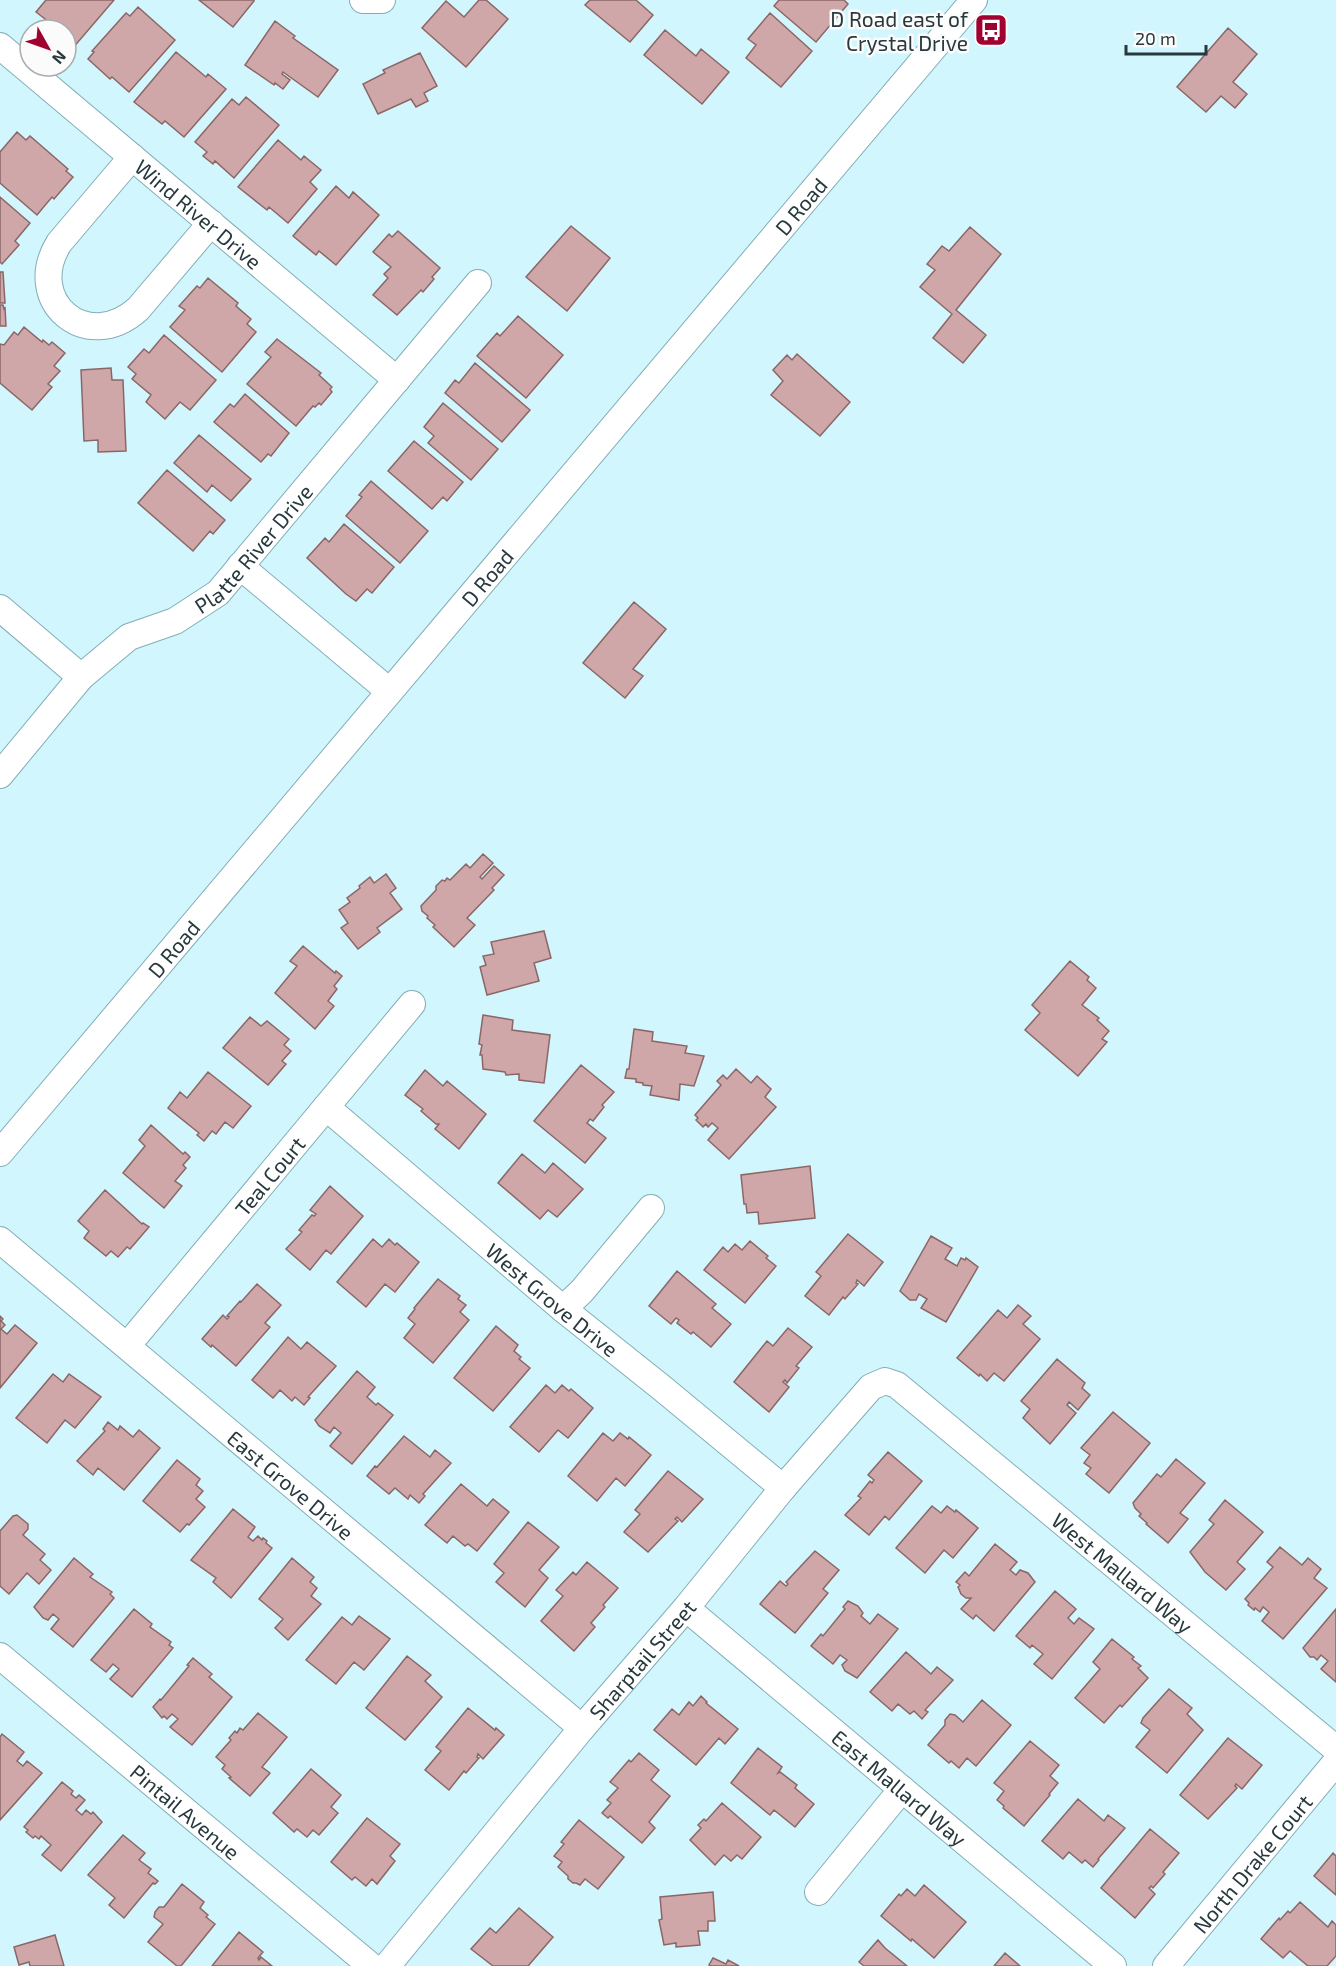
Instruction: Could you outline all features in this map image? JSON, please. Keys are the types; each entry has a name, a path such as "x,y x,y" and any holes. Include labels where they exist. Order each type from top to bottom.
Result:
{"street":[{"path":"363,0 382,0"},
{"name":"D Road","path":"0,1153 974,0"},
{"name":"Wind River Drive","path":"0,46 397,380"},
{"path":"132,157 59,243 52,255 48,267 50,294 56,306 65,315 89,327 103,327 128,318 211,223"},
{"name":"Platte River Drive","path":"0,775 81,677 129,637 175,621 218,593 478,283"},
{"path":"240,566 389,691"},
{"path":"0,608 81,677"},
{"name":"Teal Court","path":"127,1346 412,1004"},
{"name":"West Grove Drive","path":"326,1107 564,1309 783,1488"},
{"path":"564,1309 582,1291 651,1208"},
{"name":"East Grove Drive","path":"0,1240 582,1728"},
{"name":"Sharptail Street","path":"387,1966 582,1728 687,1608 783,1488 871,1387 885,1381 897,1385 909,1395"},
{"name":"West Mallard Way","path":"909,1395 1336,1749"},
{"name":"East Mallard Way","path":"687,1608 1113,1966"},
{"name":"Pintail Avenue","path":"0,1656 371,1966"},
{"name":"North Drake Court","path":"1166,1966 1336,1762"},
{"path":"818,1892 902,1789"}],"building":[{"path":"46,0 114,0 78,42 78,18 44,18 36,12"},
{"path":"199,0 254,0 254,1 233,27"},
{"path":"479,0 486,0 508,19 466,67 422,28 446,1 464,17"},
{"path":"590,0 636,0 653,15 630,42 585,5"},
{"path":"779,0 844,0 848,4 816,42 774,6"},
{"path":"138,7 175,40 129,92 88,59 94,52 92,51 126,13 130,16"},
{"path":"770,13 812,51 781,87 746,58 756,45 748,39"},
{"path":"275,21 295,36 293,38 338,70 318,97 283,72 282,74 290,80 283,89 245,65"},
{"path":"1228,28 1257,54 1233,82 1247,94 1235,108 1221,96 1206,112 1177,87"},
{"path":"665,30 696,56 701,49 729,72 702,104 644,55"},
{"path":"176,52 206,77 208,74 226,89 184,137 165,121 162,124 134,102"},
{"path":"420,53 437,86 424,93 428,101 416,107 411,99 378,114 363,84 385,73 383,70"},
{"path":"246,97 279,125 234,178 215,161 213,164 203,156 207,152 195,142 232,99 239,105"},
{"path":"17,132 26,140 30,136 68,169 66,171 73,177 37,215 0,183 0,152"},
{"path":"278,140 301,160 304,156 321,170 310,182 317,189 288,223 269,207 267,210 238,187"},
{"path":"336,186 349,198 353,192 379,215 336,265 319,251 316,255 293,236"},
{"path":"0,197 30,223 15,241 19,245 2,264 0,262"},
{"path":"571,226 610,258 567,311 526,277"},
{"path":"970,227 1001,254 956,310 986,335 963,363 933,338 952,314 920,287 935,270 927,264 942,246 949,251"},
{"path":"398,231 440,268 423,292 421,290 397,315 373,295 388,278 384,274 391,267 373,252 389,234 392,237"},
{"path":"0,272 3,272 5,303 0,303"},
{"path":"208,278 238,303 236,306 251,319 247,324 256,332 222,372 170,327 185,310 179,306 197,286 200,288"},
{"path":"0,305 5,308 6,326 0,326"},
{"path":"518,316 563,355 526,398 477,356 497,333 500,336"},
{"path":"24,327 42,342 43,340 49,345 52,342 65,353 54,366 60,371 48,384 52,387 32,410 0,383 0,344 4,345 14,332 18,335"},
{"path":"164,335 216,380 190,410 180,402 165,419 146,402 151,395 132,379 136,374 128,367 144,349 149,353"},
{"path":"277,339 321,373 319,375 332,387 330,389 332,392 321,405 319,403 313,406 296,426 247,384 271,357 265,352"},
{"path":"797,354 850,402 820,436 771,395 783,381 773,370 787,355 792,360"},
{"path":"475,363 530,410 502,442 445,393 455,380 459,383"},
{"path":"111,368 112,380 123,380 126,451 98,452 98,440 84,441 81,370"},
{"path":"245,394 289,433 271,456 268,454 261,462 214,422 230,404 234,407"},
{"path":"443,403 498,449 471,480 428,443 434,436 424,427"},
{"path":"199,435 251,479 231,501 212,485 207,492 174,463"},
{"path":"414,441 463,482 447,501 443,497 432,509 388,471"},
{"path":"167,470 225,520 213,534 210,531 193,551 138,503"},
{"path":"371,481 428,531 400,563 346,516 362,497 359,495"},
{"path":"344,524 394,567 372,593 367,589 356,601 307,558 325,538 329,542"},
{"path":"634,602 666,629 633,669 643,676 625,698 583,663"},
{"path":"483,854 493,863 480,877 482,879 494,866 504,875 492,888 494,890 467,918 475,925 454,947 433,927 435,925 427,918 421,906 442,880 445,881 447,878 450,880 466,864 470,868"},
{"path":"386,874 396,888 390,893 402,909 377,928 380,932 358,949 341,928 348,923 339,910 350,902 347,898 370,877 374,883"},
{"path":"544,931 551,958 534,963 539,981 487,995 480,967 486,965 483,956 494,954 491,942"},
{"path":"303,946 335,973 336,971 342,976 334,986 337,989 328,1001 334,1006 315,1029 275,993 297,966 290,961"},
{"path":"1070,961 1089,977 1087,980 1096,988 1082,1005 1099,1018 1097,1020 1109,1031 1102,1039 1107,1042 1078,1076 1025,1030 1040,1013 1032,1005"},
{"path":"483,1015 513,1020 512,1030 550,1035 544,1083 519,1080 519,1074 506,1075 505,1072 483,1069 482,1055 480,1055 482,1045 479,1044"},
{"path":"250,1017 261,1026 267,1021 289,1039 284,1045 291,1051 282,1061 286,1064 268,1085 223,1048"},
{"path":"634,1029 653,1032 652,1041 687,1046 685,1053 704,1056 694,1086 680,1084 679,1100 650,1095 652,1086 636,1082 636,1079 625,1078 627,1069 629,1069"},
{"path":"581,1065 614,1092 602,1105 604,1107 593,1121 590,1119 587,1123 606,1138 585,1163 534,1121"},
{"path":"736,1069 751,1083 757,1076 771,1089 765,1097 776,1107 729,1159 708,1140 718,1128 712,1123 708,1127 706,1124 703,1127 696,1120 698,1118 695,1115 721,1085 717,1081 723,1075 727,1079"},
{"path":"425,1070 443,1086 447,1081 486,1114 459,1149 435,1129 439,1124 436,1124 421,1111 423,1109 405,1095"},
{"path":"208,1072 251,1106 233,1128 225,1122 216,1134 212,1131 204,1141 197,1135 199,1133 168,1108 180,1092 187,1098"},
{"path":"151,1125 183,1154 185,1152 190,1157 183,1165 186,1168 175,1181 182,1186 164,1208 123,1173 145,1146 139,1140"},
{"path":"522,1154 545,1173 553,1163 583,1189 557,1217 548,1210 540,1219 498,1183"},
{"path":"810,1166 815,1218 759,1224 758,1212 747,1213 741,1175"},
{"path":"330,1186 363,1216 331,1254 326,1250 310,1270 286,1249 302,1232 299,1230 312,1215 316,1214 310,1210"},
{"path":"105,1190 142,1224 149,1227 130,1249 127,1247 118,1257 111,1251 106,1256 84,1238 89,1231 78,1221"},
{"path":"848,1234 883,1262 864,1286 857,1280 858,1284 845,1299 843,1297 829,1315 805,1296 821,1276 816,1272"},
{"path":"931,1236 952,1248 945,1259 957,1266 961,1258 965,1260 966,1258 978,1267 946,1322 921,1308 927,1299 919,1294 916,1300 910,1300 900,1291"},
{"path":"373,1239 382,1247 389,1239 395,1245 397,1243 419,1262 395,1292 385,1284 366,1307 337,1282"},
{"path":"750,1241 776,1266 745,1303 704,1270 723,1247 728,1252 735,1244 742,1250"},
{"path":"677,1271 716,1304 712,1308 731,1324 711,1347 693,1332 691,1334 677,1323 679,1320 676,1318 671,1324 649,1306"},
{"path":"438,1279 460,1296 458,1299 466,1305 460,1312 469,1320 433,1363 404,1338 415,1324 408,1318"},
{"path":"257,1284 281,1305 265,1323 270,1327 236,1366 202,1339 223,1315 227,1319 229,1317 227,1316"},
{"path":"1018,1305 1031,1316 1023,1324 1040,1339 1004,1381 994,1373 987,1381 957,1358 998,1310 1007,1318"},
{"path":"0,1316 5,1325 1,1329 7,1334 15,1325 37,1343 0,1388"},
{"path":"496,1326 518,1345 514,1351 521,1357 519,1359 530,1368 493,1411 454,1378"},
{"path":"788,1328 812,1347 796,1366 799,1368 787,1383 785,1380 783,1382 789,1387 769,1412 734,1382 767,1341 773,1346"},
{"path":"288,1337 301,1349 307,1342 336,1366 308,1397 310,1398 304,1405 295,1397 292,1401 280,1390 273,1398 252,1380"},
{"path":"1057,1359 1085,1383 1082,1388 1090,1395 1078,1410 1069,1402 1067,1405 1076,1413 1050,1444 1023,1418 1030,1409 1021,1401"},
{"path":"357,1371 375,1387 367,1397 393,1415 352,1464 330,1446 341,1433 334,1427 330,1433 319,1426 315,1420"},
{"path":"53,1374 63,1382 69,1374 101,1397 75,1428 65,1420 47,1443 16,1418"},
{"path":"546,1385 555,1393 562,1385 569,1391 571,1389 593,1408 568,1438 558,1430 539,1452 510,1427"},
{"path":"1113,1412 1150,1443 1109,1493 1086,1474 1091,1468 1084,1463 1090,1455 1081,1448"},
{"path":"108,1422 118,1430 120,1426 133,1437 139,1430 160,1448 124,1490 98,1468 93,1475 77,1461 105,1431 103,1429"},
{"path":"603,1433 613,1441 620,1433 628,1439 629,1437 651,1455 625,1486 616,1478 597,1501 568,1476"},
{"path":"404,1436 430,1457 435,1450 451,1463 423,1494 425,1496 419,1503 410,1495 408,1499 395,1488 389,1494 367,1476"},
{"path":"888,1452 922,1481 889,1520 885,1516 869,1535 845,1515 861,1498 858,1496 870,1481 872,1483 874,1480 868,1475"},
{"path":"1176,1459 1205,1483 1180,1513 1188,1519 1168,1543 1139,1516 1141,1514 1133,1503 1157,1474 1161,1477"},
{"path":"177,1460 200,1479 196,1485 203,1491 196,1499 205,1507 180,1532 143,1501"},
{"path":"668,1471 703,1499 682,1522 677,1517 675,1519 678,1521 648,1552 624,1532 640,1514 635,1510"},
{"path":"461,1484 487,1506 493,1499 509,1512 477,1551 468,1544 465,1546 453,1536 447,1543 425,1525"},
{"path":"1225,1500 1263,1532 1237,1562 1245,1569 1226,1590 1205,1572 1190,1552 1214,1524 1209,1520"},
{"path":"932,1506 941,1513 947,1506 955,1512 956,1510 978,1528 953,1558 944,1550 925,1573 896,1548"},
{"path":"233,1509 255,1527 248,1537 253,1541 258,1536 262,1540 263,1538 272,1548 231,1598 213,1582 216,1578 191,1560"},
{"path":"17,1515 28,1524 28,1529 23,1535 45,1554 40,1560 51,1570 39,1584 27,1573 9,1594 0,1586 0,1531 13,1516"},
{"path":"528,1522 559,1547 539,1570 548,1578 525,1607 496,1582 504,1573 494,1564"},
{"path":"995,1544 1017,1562 1010,1570 1016,1575 1020,1570 1028,1573 1035,1582 994,1631 976,1615 973,1619 961,1609 971,1598 966,1598 961,1594 958,1587 960,1585 956,1582 965,1572 969,1576"},
{"path":"1280,1547 1302,1565 1308,1558 1321,1569 1314,1578 1327,1588 1283,1639 1262,1621 1269,1612 1263,1607 1260,1612 1255,1608 1254,1610 1245,1599 1273,1567 1267,1562"},
{"path":"815,1551 839,1570 823,1589 828,1593 795,1633 760,1604 780,1581 786,1586 788,1584 786,1582"},
{"path":"74,1558 93,1574 90,1577 112,1592 110,1594 114,1598 73,1647 51,1629 59,1619 53,1614 48,1620 43,1618 34,1607"},
{"path":"292,1558 314,1577 310,1582 317,1588 311,1596 321,1604 288,1640 275,1628 283,1619 259,1599"},
{"path":"587,1562 618,1588 591,1623 595,1627 574,1651 541,1621 563,1596 556,1590 573,1572 576,1575"},
{"path":"1055,1591 1076,1609 1068,1618 1074,1624 1079,1618 1094,1629 1052,1679 1034,1664 1043,1654 1032,1645 1030,1648 1016,1636"},
{"path":"848,1601 858,1606 863,1613 861,1616 870,1624 878,1614 898,1629 857,1678 845,1671 842,1665 847,1660 840,1655 833,1664 811,1646 821,1634 823,1636 845,1609 843,1607"},
{"path":"134,1609 152,1624 150,1627 171,1642 169,1645 173,1648 132,1697 110,1679 119,1669 113,1664 106,1672 91,1660"},
{"path":"1336,1609 1336,1682 1321,1669 1328,1661 1321,1655 1317,1660 1310,1657 1303,1648"},
{"path":"359,1616 390,1639 364,1670 354,1662 336,1684 306,1660 342,1617 352,1625"},
{"path":"1112,1639 1134,1657 1132,1659 1141,1666 1138,1668 1148,1678 1104,1723 1075,1698 1100,1669 1093,1662"},
{"path":"906,1652 931,1674 937,1667 953,1680 925,1710 928,1712 922,1719 914,1711 910,1714 898,1704 892,1711 870,1692"},
{"path":"407,1656 431,1675 425,1681 442,1697 405,1740 366,1708"},
{"path":"193,1658 212,1674 209,1677 232,1697 192,1745 170,1727 178,1719 172,1714 167,1719 164,1716 162,1718 153,1707 189,1666 187,1665"},
{"path":"1169,1689 1192,1708 1187,1714 1203,1730 1167,1773 1136,1747 1150,1730 1141,1723 1143,1718"},
{"path":"701,1696 706,1703 738,1729 725,1744 719,1738 696,1765 654,1730 672,1709 679,1715 689,1702 693,1706"},
{"path":"982,1700 1011,1725 976,1766 967,1758 959,1768 951,1761 949,1763 928,1745 945,1725 945,1720 950,1714 963,1722"},
{"path":"468,1708 504,1735 483,1759 478,1754 479,1758 466,1773 464,1771 449,1790 425,1770 441,1751 436,1747"},
{"path":"258,1713 287,1737 262,1767 270,1773 250,1796 229,1778 231,1777 222,1769 225,1765 216,1757 231,1740 229,1738 235,1731 237,1733 240,1728 243,1730"},
{"path":"2,1734 24,1752 17,1761 23,1766 27,1761 42,1773 0,1820 0,1737"},
{"path":"1228,1738 1262,1765 1242,1789 1236,1784 1237,1788 1208,1819 1180,1795"},
{"path":"1030,1741 1059,1765 1050,1776 1058,1783 1024,1826 997,1800 1004,1791 994,1783"},
{"path":"758,1748 782,1767 778,1773 780,1772 797,1785 795,1788 814,1804 795,1827 774,1810 770,1815 731,1783"},
{"path":"639,1753 659,1770 651,1780 670,1796 649,1822 655,1828 642,1843 610,1816 608,1818 602,1813 611,1803 607,1800 618,1788 610,1782 629,1760 631,1762"},
{"path":"311,1769 341,1795 331,1807 338,1813 319,1835 313,1830 307,1837 297,1829 294,1832 273,1813"},
{"path":"62,1782 73,1791 71,1794 76,1798 79,1795 85,1800 76,1810 82,1815 86,1810 91,1814 93,1812 102,1822 61,1871 42,1855 51,1845 41,1836 39,1839 35,1836 33,1838 24,1827"},
{"path":"1078,1799 1104,1821 1108,1815 1125,1828 1093,1867 1085,1860 1082,1863 1069,1852 1063,1859 1042,1841"},
{"path":"722,1803 761,1837 742,1859 737,1855 731,1861 724,1855 715,1865 690,1840 701,1828 698,1825 704,1819 706,1821"},
{"path":"367,1818 400,1844 390,1856 395,1861 377,1884 372,1879 366,1886 355,1877 352,1880 331,1862"},
{"path":"579,1820 624,1857 598,1889 585,1879 580,1885 573,1883 558,1867 562,1862 554,1856 564,1844 561,1842"},
{"path":"1150,1829 1179,1853 1153,1888 1151,1886 1149,1888 1155,1894 1135,1918 1101,1888"},
{"path":"123,1835 145,1853 139,1860 151,1869 148,1873 158,1881 153,1883 124,1918 109,1905 115,1898 88,1875"},
{"path":"1333,1853 1336,1856 1336,1895 1314,1876"},
{"path":"182,1884 204,1902 200,1908 215,1924 181,1966 177,1966 148,1942 163,1924 154,1917 155,1912 159,1907 164,1907"},
{"path":"924,1885 966,1922 934,1958 881,1916 899,1894 901,1896 907,1889 915,1896"},
{"path":"713,1892 715,1921 708,1921 708,1931 698,1931 700,1945 676,1947 676,1943 664,1945 659,1920 662,1919 660,1897"},
{"path":"1300,1902 1328,1927 1332,1921 1336,1925 1336,1956 1327,1966 1308,1966 1290,1951 1283,1958 1261,1939 1279,1918 1280,1920 1288,1911 1290,1913"},
{"path":"519,1908 553,1937 528,1966 493,1966 471,1949 490,1928 496,1933"},
{"path":"239,1932 263,1952 259,1960 261,1957 272,1966 212,1966"},
{"path":"55,1935 64,1966 30,1966 29,1962 19,1965 14,1947"},
{"path":"878,1940 907,1966 864,1966 859,1962"},
{"path":"1005,1953 1020,1966 994,1966"},
{"path":"713,1958 726,1964 728,1960 739,1966 711,1966 709,1965"}],"place":[{"name":"D Road east of Crystal Drive","path":"991,30"}]}
